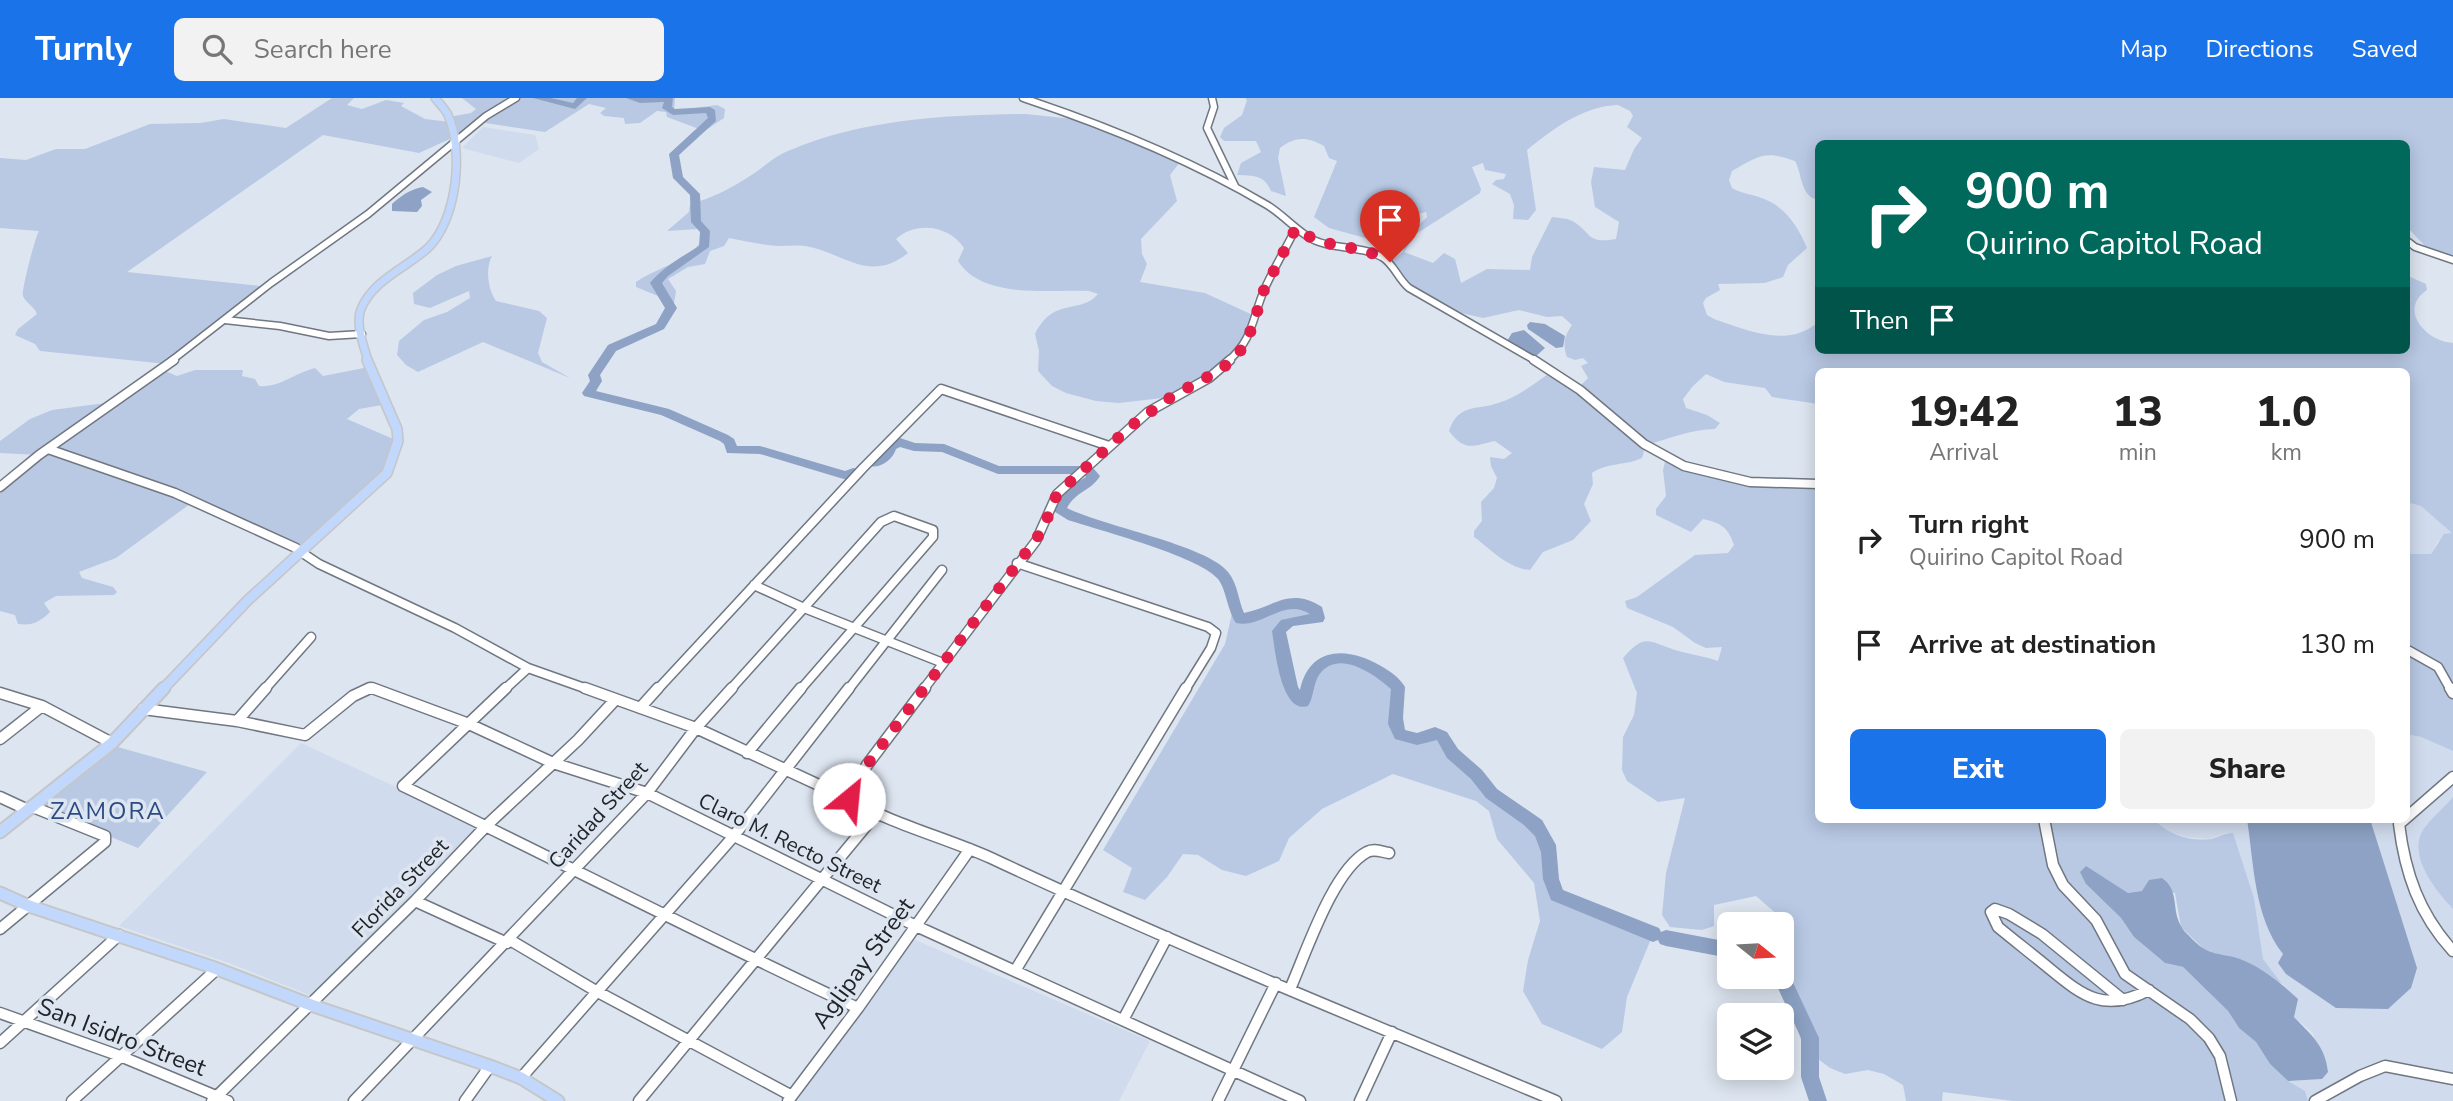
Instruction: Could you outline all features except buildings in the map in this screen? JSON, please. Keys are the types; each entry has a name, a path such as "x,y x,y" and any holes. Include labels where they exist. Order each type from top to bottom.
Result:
{"main road":[{"path":"0,832 112,743 248,600 299,550 344,514 387,473 398,441 388,404 369,368 360,310 367,295 431,245 449,215 457,170 447,113 435,98"},
{"path":"0,893 29,906 217,969 311,1005 490,1066 521,1078 558,1101"}],"street":[{"path":"1023,98 1092,121 1237,189 1270,207 1318,242 1379,255 1390,262 1399,280 1409,288 1570,383 1645,445 1666,458 1695,470 1736,480 1768,485 1815,484"},
{"path":"1212,98 1214,107 1207,128 1220,150 1230,180 1237,189"},
{"path":"0,487 271,283 368,214 486,116 515,99"},
{"path":"849,799 867,765 1042,531 1057,494 1148,412 1209,378 1242,349 1264,290 1296,228"},
{"path":"2410,243 2453,260"},
{"path":"225,320 276,325 318,337 362,334"},
{"path":"640,708 863,468 941,389 1109,446"},
{"path":"48,449 168,489 251,524 319,564 455,628 528,668 696,728 849,799 875,815 970,849 1062,893 1556,1101"},
{"name":"Caridad Street","path":"354,1101 414,1041 647,793 696,728 858,546 888,517 900,517 933,530 933,537 853,627"},
{"path":"1015,971 1211,648 1216,633 1209,627 1017,563"},
{"path":"521,1078 733,837 942,570"},
{"path":"754,585 804,608 943,663"},
{"path":"747,753 853,627"},
{"path":"142,709 237,721 311,637"},
{"path":"2410,651 2438,667 2453,693"},
{"path":"528,668 403,786 577,869 756,961 858,1008"},
{"name":"Claro M. Recto Street","path":"237,721 305,735 353,696 371,688 469,724 553,763 647,793 916,926 1300,1101"},
{"path":"0,694 42,706 112,743"},
{"name":"Florida Street","path":"214,1099 415,901 487,825 615,701"},
{"path":"0,738 42,706"},
{"path":"2410,814 2453,777"},
{"path":"0,797 106,839 99,849 0,929"},
{"path":"639,1101 875,815"},
{"path":"2045,823 2055,873 2097,922 2120,969 2189,1020 2218,1051 2231,1101"},
{"path":"2400,823 2402,859 2410,882 2431,924 2453,950"},
{"name":"Aglipay Street","path":"790,1098 858,1008 970,849"},
{"path":"1290,989 1340,877 1367,852 1374,850 1389,853"},
{"path":"415,901 508,942 690,1040 790,1098"},
{"path":"2123,1000 2020,920 2003,911 1995,909 1991,912 1998,927 2080,994 2100,1002 2123,1000 2149,990"},
{"path":"0,1043 119,935"},
{"path":"1123,1020 1167,937"},
{"path":"72,1101 217,969"},
{"path":"1218,1101 1276,983"},
{"name":"San Isidro Street","path":"0,1013 120,1056 214,1099 228,1101"},
{"path":"1360,1101 1392,1032"},
{"path":"465,1101 490,1066"},
{"path":"2315,1101 2360,1076 2385,1066 2453,1079"}],"shaded area":[{"path":"332,98 354,98 347,105 362,109 386,100 404,103 401,106 425,119 450,122 449,117 471,113 476,109 462,98 675,98 674,111 717,105 725,109 724,118 685,144 699,129 667,117 666,112 657,111 640,123 625,124 624,118 604,116 600,113 606,108 589,104 545,132 479,122 453,143 452,138 419,153 323,135 127,272 260,286 261,291 167,364 40,351 35,344 15,335 18,329 37,314 24,298 23,292 39,231 0,228 0,158 26,160 56,149 85,149 150,124 200,123 224,119 286,128"},
{"path":"1245,98 2453,98 2453,256 2427,248 2410,230 2410,140 1815,140 1815,199 1805,190 1795,161 1776,156 1762,156 1749,162 1732,171 1729,180 1732,188 1759,197 1783,210 1794,223 1807,248 1788,265 1783,277 1765,283 1718,284 1720,290 1706,298 1703,303 1707,315 1714,319 1767,335 1794,334 1815,324 1815,354 2410,354 2410,277 2426,284 2427,290 2418,298 2415,307 2419,324 2434,337 2453,343 2453,751 2410,735 2410,554 2431,554 2444,534 2452,533 2421,506 2410,503 2410,368 1815,368 1815,404 1772,397 1765,388 1724,382 1706,374 1683,399 1686,408 1720,423 1715,429 1689,432 1646,445 1642,458 1604,467 1592,473 1593,484 1584,504 1591,521 1573,540 1543,552 1530,570 1522,569 1500,558 1474,537 1474,531 1482,521 1481,502 1494,488 1497,478 1490,457 1504,459 1512,453 1495,441 1475,446 1465,445 1449,431 1461,413 1512,397 1551,372 1577,389 1588,378 1581,366 1588,363 1583,358 1575,360 1567,357 1565,340 1572,325 1562,316 1547,317 1519,310 1483,318 1457,312 1409,288 1390,262 1403,252 1408,235 1427,217 1426,212 1395,222 1369,239 1329,228 1314,217 1337,161 1329,158 1324,146 1307,140 1291,141 1280,148 1278,158 1286,196 1271,191 1265,181 1257,177 1237,175 1241,163 1261,152 1256,141 1224,141 1220,137 1224,128 1242,115 1247,100","holes":["1618,105 1630,111 1633,116 1627,127 1642,138 1625,170 1594,167 1591,182 1595,207 1619,222 1616,239 1598,240 1570,220 1552,217 1532,257 1530,270 1487,269 1461,283 1455,259 1444,253 1433,263 1404,252 1416,234 1480,193 1481,189 1472,167 1483,163 1485,170 1506,174 1504,179 1496,180 1492,184 1510,194 1514,205 1513,219 1528,220 1536,210 1527,150 1581,114 1605,106"]},
{"path":"1026,114 1092,121 1180,162 1170,175 1177,201 1141,239 1142,254 1147,264 1140,282 1205,293 1255,316 1232,360 1171,397 1119,403 1096,401 1066,393 1052,386 1038,371 1039,351 1035,334 1050,315 1083,304 1098,294 1089,291 1018,290 983,282 969,273 958,261 964,248 958,240 932,228 904,233 896,239 908,253 881,266 857,264 805,246 772,245 729,238 724,246 710,251 705,264 688,267 668,279 676,291 674,303 663,304 658,296 636,287 636,282 645,276 683,258 705,235 698,229 667,231 689,212 690,204 730,188 788,151 816,140 875,125 935,118"},
{"path":"483,127 535,135 539,149 519,163 462,148"},
{"path":"423,187 432,192 421,200 422,206 417,212 392,211 392,204 399,198"},
{"path":"492,256 488,279 496,301 539,311 547,318 538,353 542,362 570,378 483,342 418,372 406,365 397,355 399,341 424,320 447,312 470,298 469,291 430,308 414,304 413,293 437,275 456,266"},
{"path":"1530,322 1545,324 1565,336 1563,347 1556,348 1528,329"},
{"path":"1524,330 1545,348 1535,357 1507,341 1512,333"},
{"path":"369,367 388,404 359,409 347,419 398,441 387,473 301,552 194,501 116,558 79,572 82,578 113,587 117,592 114,595 56,596 44,603 50,612 32,624 18,624 15,615 0,611 0,487 38,455 0,453 0,441 30,419 52,410 113,402 160,369 177,376 195,370 243,370 242,376 255,379 259,386 266,386 315,368 323,376"},
{"path":"1666,458 1736,480 1815,484 1815,823 2158,823 2172,833 2187,838 2203,840 2233,833 2254,898 2263,959 2282,984 2241,960 2209,954 2181,927 2175,893 2128,893 2086,867 2086,884 2121,918 2134,937 2165,963 2183,967 2228,1011 2239,1028 2256,1042 2270,1064 2288,1081 2305,1091 2308,1101 2013,1101 1943,1092 1942,1101 1906,1101 1903,1085 1884,1074 1868,1070 1845,1074 1830,1068 1814,1056 1800,1038 1795,1005 1786,989 1794,989 1794,912 1774,912 1756,896 1714,905 1714,926 1702,930 1670,927 1662,915 1666,873 1685,798 1658,802 1627,781 1622,770 1623,737 1634,715 1637,693 1623,658 1637,645 1647,641 1718,661 1722,647 1706,648 1695,643 1673,627 1627,608 1625,601 1637,597 1695,555 1728,553 1734,545 1726,530 1715,522 1703,519 1691,532 1656,515 1656,509 1666,496 1663,470"},
{"path":"2410,503 2421,506 2453,533 2437,542 2431,554 2410,554"},
{"path":"1288,601 1309,604 1317,611 1318,618 1286,623 1279,631 1291,690 1303,701 1314,670 1334,658 1358,661 1380,672 1398,687 1396,718 1400,735 1417,739 1435,733 1442,736 1451,754 1474,772 1495,796 1525,817 1545,837 1549,876 1557,895 1653,934 1627,997 1622,1032 1602,1049 1542,1024 1523,991 1528,960 1540,921 1534,883 1497,839 1489,811 1476,801 1393,774 1322,809 1289,838 1279,861 1246,876 1222,870 1198,855 1183,854 1167,877 1145,900 1123,892 1132,868 1103,850 1225,644 1233,609 1241,619 1250,618"},
{"path":"2410,735 2453,751 2453,797 2423,831 2418,849 2423,867 2453,909 2453,1101 2308,1101 2305,1091 2288,1081 2322,1079 2313,1033 2294,1017 2297,999 2263,959 2254,898 2233,834 2225,833 2209,839 2186,837 2164,830 2157,823 2410,823"},
{"path":"301,743 480,826 314,997 229,963 119,926"},
{"path":"107,744 207,772 138,848 35,806"},
{"path":"2453,797 2453,909 2426,873 2421,862 2419,840 2430,821"},
{"path":"2248,823 2371,823 2417,968 2411,988 2388,1009 2336,1008 2286,974 2278,963 2283,954 2266,924 2254,872"},
{"path":"2086,866 2128,893 2142,891 2149,880 2162,878 2168,883 2173,894 2182,928 2198,945 2209,951 2248,962 2292,993 2298,999 2294,1017 2316,1041 2324,1055 2328,1072 2322,1079 2288,1081 2270,1064 2256,1042 2239,1028 2228,1011 2183,967 2165,963 2134,937 2121,918 2086,884 2080,872"},
{"path":"913,939 1150,1041 1119,1101 792,1101"}],"waterway":[{"path":"538,98 575,106 582,98"},
{"path":"631,98 670,100 667,108 673,112 710,110 713,119 674,154 678,178 695,194 696,222 705,231 704,247 664,274 656,283 671,308 660,326 612,348 594,375 596,381 588,393 665,412 724,438 730,442 731,450 760,450 847,476 853,472"},
{"path":"874,463 888,454 891,446 900,442 914,447 944,448 998,470 1082,470"},
{"path":"1089,472 1094,476 1092,479 1068,494 1059,510 1177,551 1214,568 1226,580 1241,619 1288,603 1307,605 1317,611 1318,618 1286,623 1279,631 1291,690 1303,702 1314,671 1334,658 1357,661 1380,672 1398,687 1396,718 1400,735 1417,739 1435,733 1442,736 1453,753 1492,793 1541,831 1548,845 1551,879 1557,895 1653,934"},
{"path":"1666,938 1717,948"},
{"path":"1787,989 1810,1038 1810,1077 1818,1101"}],"district":[{"name":"ZAMORA","path":"108,811"}],"route":[{"path":"849,799 867,765 1042,531 1057,494 1148,412 1209,378 1226,366 1242,349 1264,290 1296,228 1318,242 1360,249 1390,262"}]}
